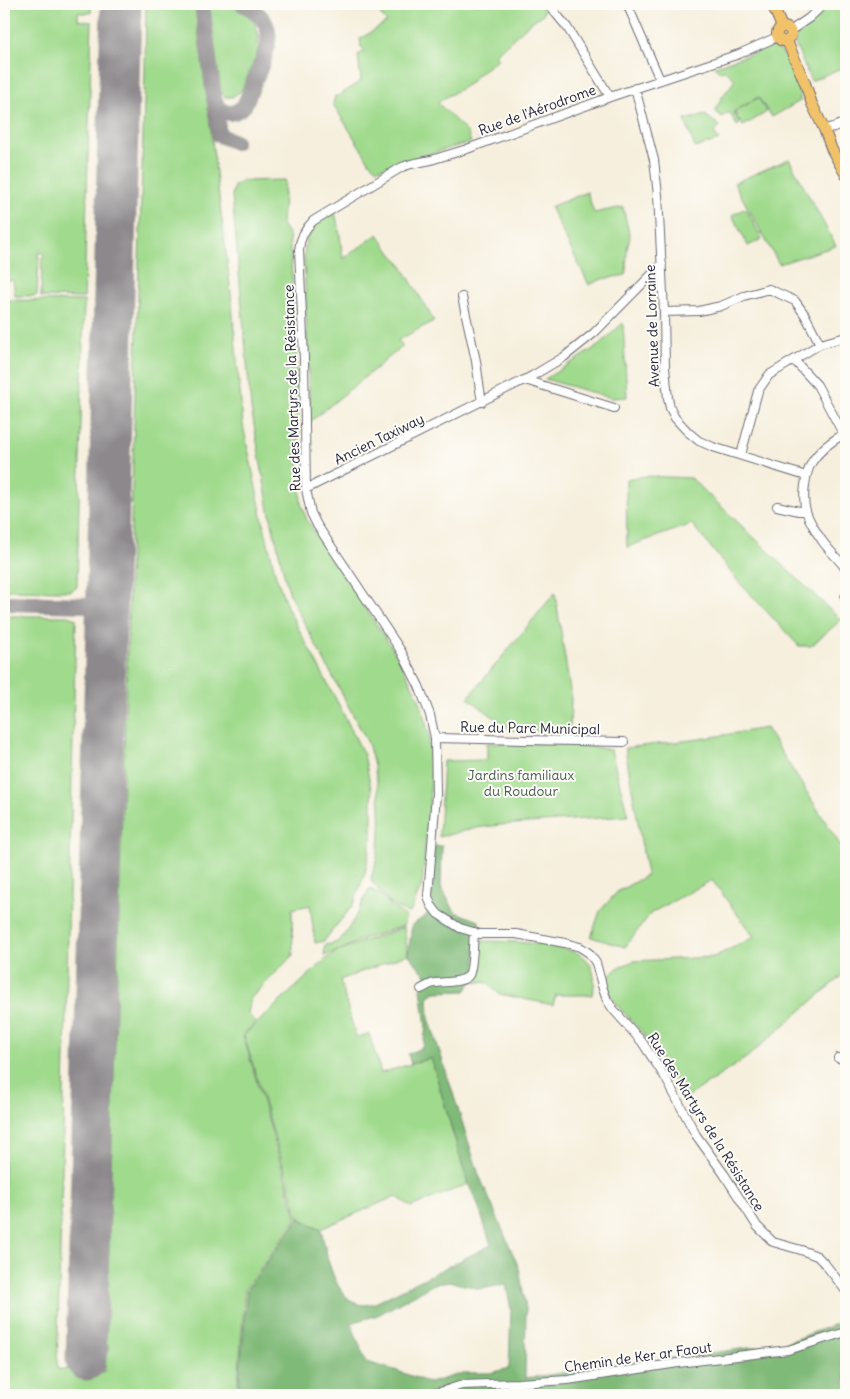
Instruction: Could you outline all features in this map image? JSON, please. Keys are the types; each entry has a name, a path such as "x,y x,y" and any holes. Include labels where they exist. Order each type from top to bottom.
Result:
{"main road":[{"path":"772,4 812,104 832,150 846,175"}],"street":[{"path":"548,4 567,26 610,97"},
{"path":"628,4 660,80"},
{"name":"Rue de l'Aérodrome","path":"313,221 402,167 467,149 635,88 739,54 784,34 809,18 824,4"},
{"name":"Avenue de Lorraine","path":"635,88 654,160 658,195 665,368 670,408 675,418 699,441 806,476"},
{"path":"824,129 846,122"},
{"name":"Rue des Martyrs de la Résistance","path":"313,221 306,227 302,235 299,250 304,359 306,489 317,525 400,651 419,686 430,716 435,738 436,794 428,896 431,905 438,914 460,928 480,934 516,934 565,943 580,946 589,953 596,963 603,990 612,1009 642,1042 665,1076 696,1135 724,1174 757,1226 773,1242 817,1256 826,1264 846,1291"},
{"name":"Ancien Taxiway","path":"306,489 525,380 564,357 594,333 662,264"},
{"path":"645,280 663,282"},
{"path":"664,312 699,311 721,306 744,296 769,289 795,301 805,315 820,344"},
{"path":"462,297 476,361 482,402"},
{"path":"741,455 758,391 769,375 820,344 846,337"},
{"path":"794,360 817,385 845,435 830,442 811,464 806,476 804,495 806,510 822,541 846,566"},
{"path":"525,380 614,408"},
{"path":"777,506 799,511 806,510"},
{"name":"Rue du Parc Municipal","path":"435,738 624,742"},
{"path":"421,989 430,984 456,981 469,975 474,932"},
{"name":"Chemin de Ker ar Faout","path":"431,1395 462,1385 568,1380 678,1363 788,1350 846,1332"}],"green space":[{"path":"4,4 91,4 91,13 78,13 78,20 92,22 84,298 41,297 42,257 44,257 44,253 38,253 37,256 39,256 37,295 15,296 13,280 4,281"},
{"path":"146,4 195,4 231,293 243,425 264,526 276,576 288,609 364,755 372,793 372,835 365,873 353,905 324,941 315,943 310,905 292,909 293,955 251,998 248,1014 256,1022 243,1035 297,1218 245,1289 237,1395 4,1395 4,616 69,616 76,619 57,1369 105,1371"},
{"path":"208,4 230,4 240,9 252,19 259,36 257,54 241,91 232,97 225,97 219,91"},
{"path":"370,4 541,4 544,7 543,14 530,23 495,55 498,59 477,75 469,84 438,103 467,132 471,142 377,169 370,163 333,104 335,96 361,81 358,55 365,51 361,47 360,39 387,22"},
{"path":"829,4 846,4 846,66 811,81 795,44 797,30"},
{"path":"774,46 782,52 800,91 800,101 772,117 758,97 733,112 740,124 737,126 729,112 722,117 715,111 722,97 735,80 726,71 720,72 715,66"},
{"path":"758,98 767,112 743,126 734,112"},
{"path":"705,115 720,126 714,133 719,140 695,148 685,120"},
{"path":"789,159 836,246 779,264 734,183"},
{"path":"285,180 282,224 289,235 295,319 301,503 307,520 398,657 420,701 429,735 431,781 422,885 410,913 399,909 384,897 372,882 371,878 378,854 380,837 380,810 372,756 368,743 292,600 269,510 251,408 232,195 234,186 242,181"},
{"path":"587,192 594,213 623,207 630,238 627,249 626,275 602,279 589,285 550,207"},
{"path":"746,208 762,239 748,246 732,215"},
{"path":"335,212 343,259 378,234 393,256 399,261 434,321 398,340 403,346 310,422 304,256 306,240 312,229"},
{"path":"4,300 84,301 77,587 71,591 4,590"},
{"path":"623,323 627,397 611,398 545,379 598,346"},
{"path":"645,476 691,478 841,620 811,646 799,646 738,581 692,524 627,547 626,479"},
{"path":"555,593 571,697 570,732 511,730 468,698"},
{"path":"766,728 846,854 846,972 746,1058 686,1098 641,1031 613,1001 606,987 608,976 619,967 634,961 714,957 754,937 712,880 651,913 625,947 591,937 600,911 617,892 647,875 625,748 700,739"},
{"name":"Jardins familiaux du Roudour","path":"487,743 579,744 611,750 628,816 500,825 476,828 439,837 443,761 487,760"},
{"path":"435,846 442,846 441,887 455,912 479,921 473,981 465,991 435,992 428,997 429,1018 479,1175 519,1268 526,1309 525,1378 786,1343 846,1320 846,1395 804,1395 771,1388 716,1395 238,1395 247,1289 299,1218 321,1229 329,1262 338,1286 353,1302 363,1305 375,1303 491,1245 477,1202 468,1184 431,1058 411,1064 408,1054 423,1047 426,1027 421,989 427,976 408,954 412,925 427,915","holes":["451,1282 481,1289 506,1284 511,1310 509,1368 490,1373 463,1373 430,1383 366,1362 351,1323 378,1315 434,1284"]},
{"path":"369,889 378,893 396,910 406,916 403,926 363,939 340,950 404,927 408,954 340,980 356,1037 369,1034 381,1073 431,1058 468,1184 411,1207 396,1196 321,1229 299,1218 244,1035 327,958 339,950 324,956 325,945 337,942 346,933"},
{"path":"477,941 501,941 551,946 578,953 586,959 593,971 594,986 592,995 556,995 553,1005 499,994 488,983 473,981"}],"taxiway":[{"path":"202,4 219,135 235,142"},
{"path":"214,99 220,108 227,113 235,112 244,106 266,52 268,43 266,25 262,17 254,10 242,4"},
{"path":"89,605 102,599 107,587"},
{"path":"4,603 89,605 101,612 106,625"},
{"path":"88,1319 101,1349 98,1355 87,1356 79,1350 79,1343 88,1329"}],"runway":[{"path":"86,1360 121,4"}]}
